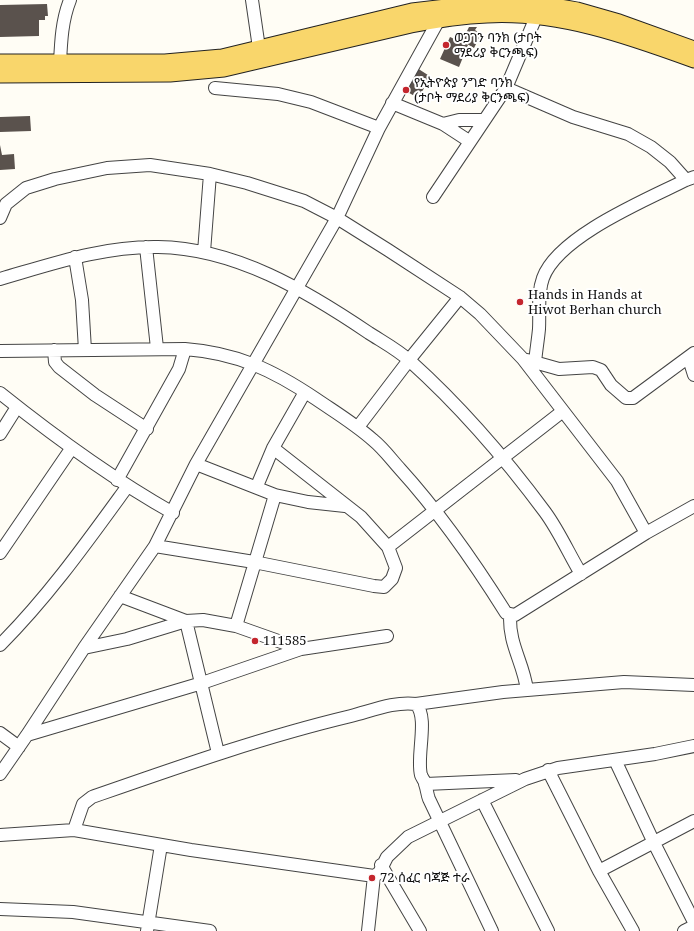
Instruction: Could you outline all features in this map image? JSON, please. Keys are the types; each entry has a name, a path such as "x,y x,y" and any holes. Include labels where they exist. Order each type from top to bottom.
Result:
{"main road":[{"path":"0,62 165,62 222,58 258,48 449,3 488,2 550,6 577,10 619,22 694,49"},
{"path":"0,75 170,74 224,69 438,20 488,15 536,17 565,21 610,31 694,60"}],"street":[{"path":"60,62 62,36 70,0"},
{"path":"252,0 258,48"},
{"path":"0,774 84,648 155,546 173,513 196,464 299,288 338,218 379,128 438,20 449,3"},
{"path":"433,196 506,88 536,17"},
{"path":"215,88 278,94 311,102 379,128"},
{"path":"506,88 573,117 628,134 651,147 690,178 593,227 569,246 553,263 543,277 540,294 539,330 529,361"},
{"path":"392,103 443,124 469,141"},
{"path":"443,124 459,120 483,120"},
{"path":"0,218 3,203 26,188 55,178 107,168 150,166 210,174 247,183 304,201 338,218 460,297 529,361 563,412 617,481 646,533"},
{"path":"204,252 210,174"},
{"path":"146,247 157,348"},
{"path":"0,279 75,257 109,250 160,247 204,252 252,268 299,288 336,310 408,360 446,395 502,458 546,513 581,574"},
{"path":"75,257 82,300 85,350"},
{"path":"358,427 408,360 460,297"},
{"path":"0,352 157,348 185,349 213,351 255,364 306,392 358,427 374,441 434,510 470,556 506,613 510,615 515,615 646,533 693,508"},
{"path":"0,645 24,620 78,554 122,483 147,429 180,369 185,349"},
{"path":"54,350 55,362 59,367 95,395 147,429"},
{"path":"529,361 559,369 593,367 601,370 611,385 626,398 633,398 691,356 694,375"},
{"path":"257,486 274,448 306,392"},
{"path":"0,393 71,449 122,483 173,513"},
{"path":"0,434 17,407"},
{"path":"388,547 563,412"},
{"path":"155,546 254,562 384,587 392,579 396,568 388,547 361,517 345,506 274,448"},
{"path":"0,553 71,449"},
{"path":"196,464 275,494 308,502 345,506"},
{"path":"236,626 275,494"},
{"path":"120,596 186,620"},
{"path":"510,615 510,631 515,652 522,666 527,690"},
{"path":"186,620 218,754"},
{"path":"84,648 127,639 186,620 203,620 236,626 301,649"},
{"path":"27,735 202,683 301,649 388,636"},
{"path":"74,830 83,804 92,797 218,754 301,728 408,703 416,704 527,690 624,682 694,685"},
{"path":"416,704 420,709 421,776 426,784 429,799 492,931"},
{"path":"0,733 19,747"},
{"path":"0,835 74,830 374,876 379,873 381,865 397,846 408,837 525,779 548,770 694,746"},
{"path":"615,760 654,843 694,922"},
{"path":"548,770 599,871 633,931"},
{"path":"426,784 525,779"},
{"path":"482,800 548,931"},
{"path":"599,871 694,821"},
{"path":"147,927 161,844"},
{"path":"381,865 420,931"},
{"path":"368,931 374,876"},
{"path":"0,909 73,912 147,927 210,931"},
{"path":"684,931 694,926"}],"building":[{"path":"47,4 48,16 45,16 45,20 39,20 39,36 0,37 0,5"},
{"path":"469,27 477,27 475,30 481,34 474,48 462,41"},
{"path":"450,37 468,45 459,67 440,59"},
{"path":"417,68 431,77 418,98 404,90"},
{"path":"30,116 31,131 0,132 0,117"},
{"path":"0,145 2,155 14,154 15,169 0,170"}],"place":[{"name":"ወጋገን ባንክ (ታቦት ማደሪያ ቅርንጫፍ)","path":"446,45"},
{"name":"የኢትዮጵያ ንግድ ባንክ (ታቦት ማደሪያ ቅርንጫፍ)","path":"406,90"},
{"name":"Hands in Hands at Hiwot Berhan church","path":"520,302"},
{"name":"111585","path":"255,641"},
{"name":"72 ሰፈር ባጃጅ ተራ","path":"372,878"}]}
